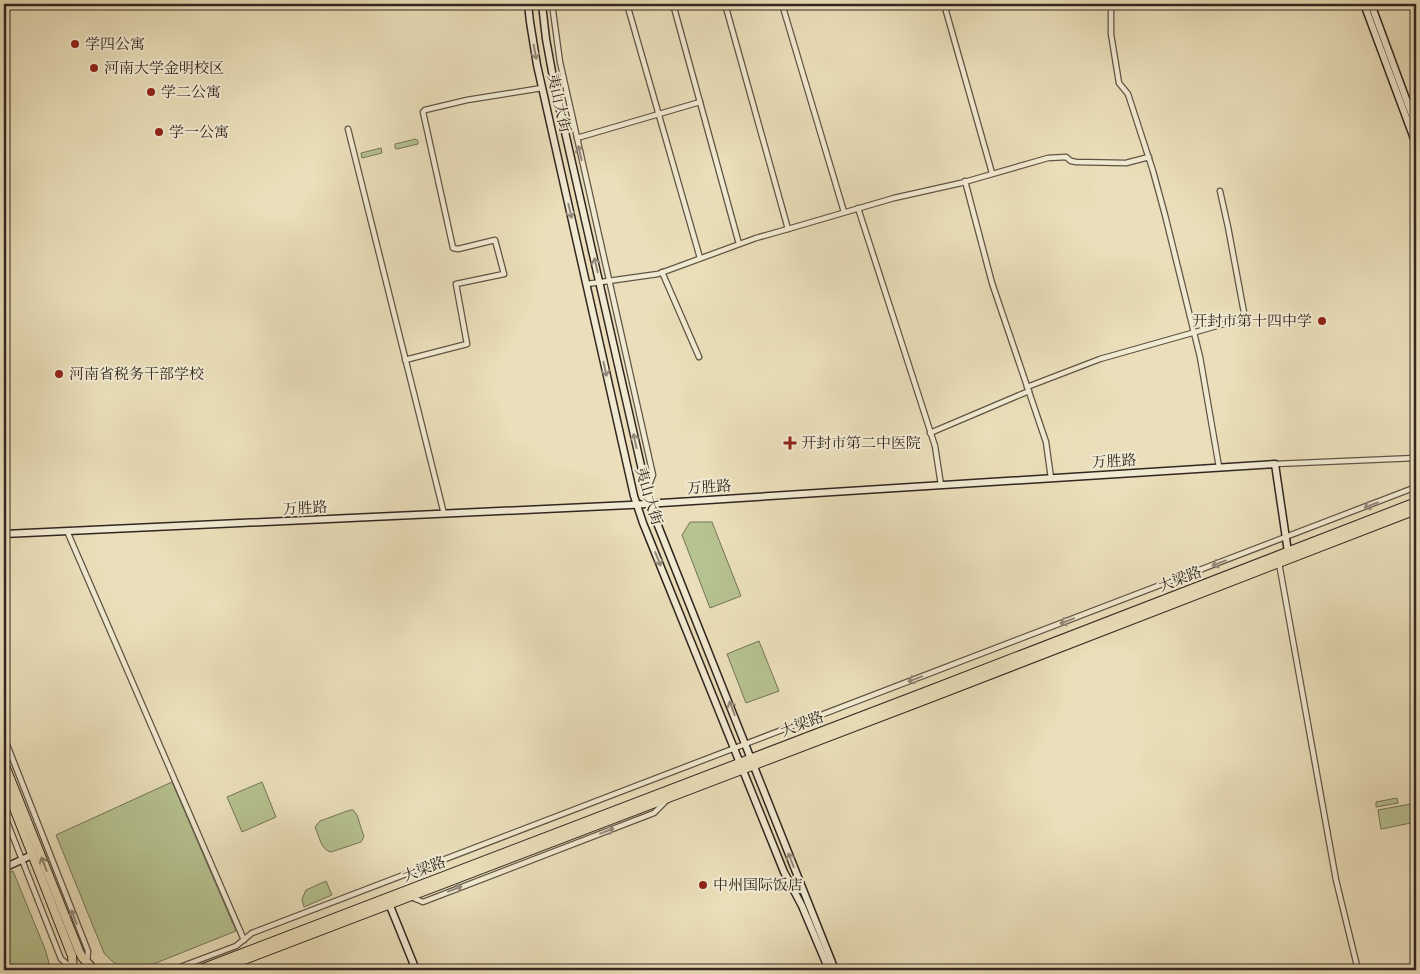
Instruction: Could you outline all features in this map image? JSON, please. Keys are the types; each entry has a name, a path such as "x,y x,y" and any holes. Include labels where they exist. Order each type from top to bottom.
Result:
{"main road":[{"name":"夷山大街","path":"528,4 542,88 627,468 637,505 784,872 802,906 829,970"},
{"name":"夷山大街","path":"542,4 546,39 554,80 651,504 835,970"},
{"path":"1364,4 1416,144"},
{"path":"1371,4 1416,126"},
{"path":"1276,464 1288,552"},
{"name":"万胜路","path":"4,534 637,505 1276,464"},
{"name":"大梁路","path":"753,762 1416,502"},
{"name":"大梁路","path":"198,970 388,901 1416,510"},
{"path":"4,763 79,951 94,970"},
{"name":"大梁路","path":"218,970 388,901 410,897 671,797 741,766"},
{"path":"4,783 72,956 73,970"},
{"path":"4,868 32,855"},
{"path":"388,901 416,970"}],"street":[{"path":"552,4 556,39 577,138 653,475 647,490"},
{"path":"627,4 700,258"},
{"path":"673,4 739,244"},
{"path":"725,4 788,229"},
{"path":"782,4 844,212"},
{"path":"944,4 992,173"},
{"path":"1111,4 1111,34 1119,84 1128,94 1149,158 1194,332 1219,467"},
{"path":"405,360 467,344 456,284 504,274 495,240 458,249 453,248 423,112 467,100 542,88"},
{"path":"577,138 700,102"},
{"path":"348,129 444,514"},
{"path":"587,284 646,277 739,244 844,212 1057,157 1066,156 1071,161 1076,162 1126,163 1149,158"},
{"path":"965,181 992,283 1046,442 1051,478"},
{"path":"930,433 1100,359 1245,318 1220,191"},
{"path":"858,208 930,433 937,457 941,484"},
{"path":"662,272 699,356"},
{"name":"万胜路","path":"1276,464 1416,458"},
{"path":"172,970 236,946 252,933 1416,487"},
{"path":"67,531 244,940"},
{"path":"1279,563 1336,880 1358,970"},
{"path":"4,737 88,952 87,963"},
{"path":"4,814 61,959 73,970"}],"green space":[{"path":"416,139 418,144 395,148 395,144"},
{"path":"381,148 382,153 362,158 361,153"},
{"path":"690,522 712,522 741,596 710,608 682,535"},
{"path":"759,641 779,691 746,703 727,654"},
{"path":"172,782 236,931 146,967 134,969 123,967 113,962 104,953 56,835"},
{"path":"262,782 276,817 242,832 227,797"},
{"path":"1397,798 1398,803 1376,807 1376,802"},
{"path":"1416,803 1416,822 1381,829 1378,810"},
{"path":"353,810 357,815 364,837 361,842 331,852 328,851 321,842 315,827 320,821"},
{"path":"13,871 45,949 51,970 4,970 4,875"},
{"path":"326,881 332,895 304,907 302,899 306,890"}],"place":[{"name":"学四公寓","path":"75,44"},
{"name":"河南大学金明校区","path":"94,68"},
{"name":"学二公寓","path":"151,92"},
{"name":"学一公寓","path":"159,132"},
{"name":"开封市第十四中学","path":"1322,321"},
{"name":"河南省税务干部学校","path":"59,374"},
{"name":"开封市第二中医院","path":"790,443"},
{"name":"中州国际饭店","path":"703,885"}]}
